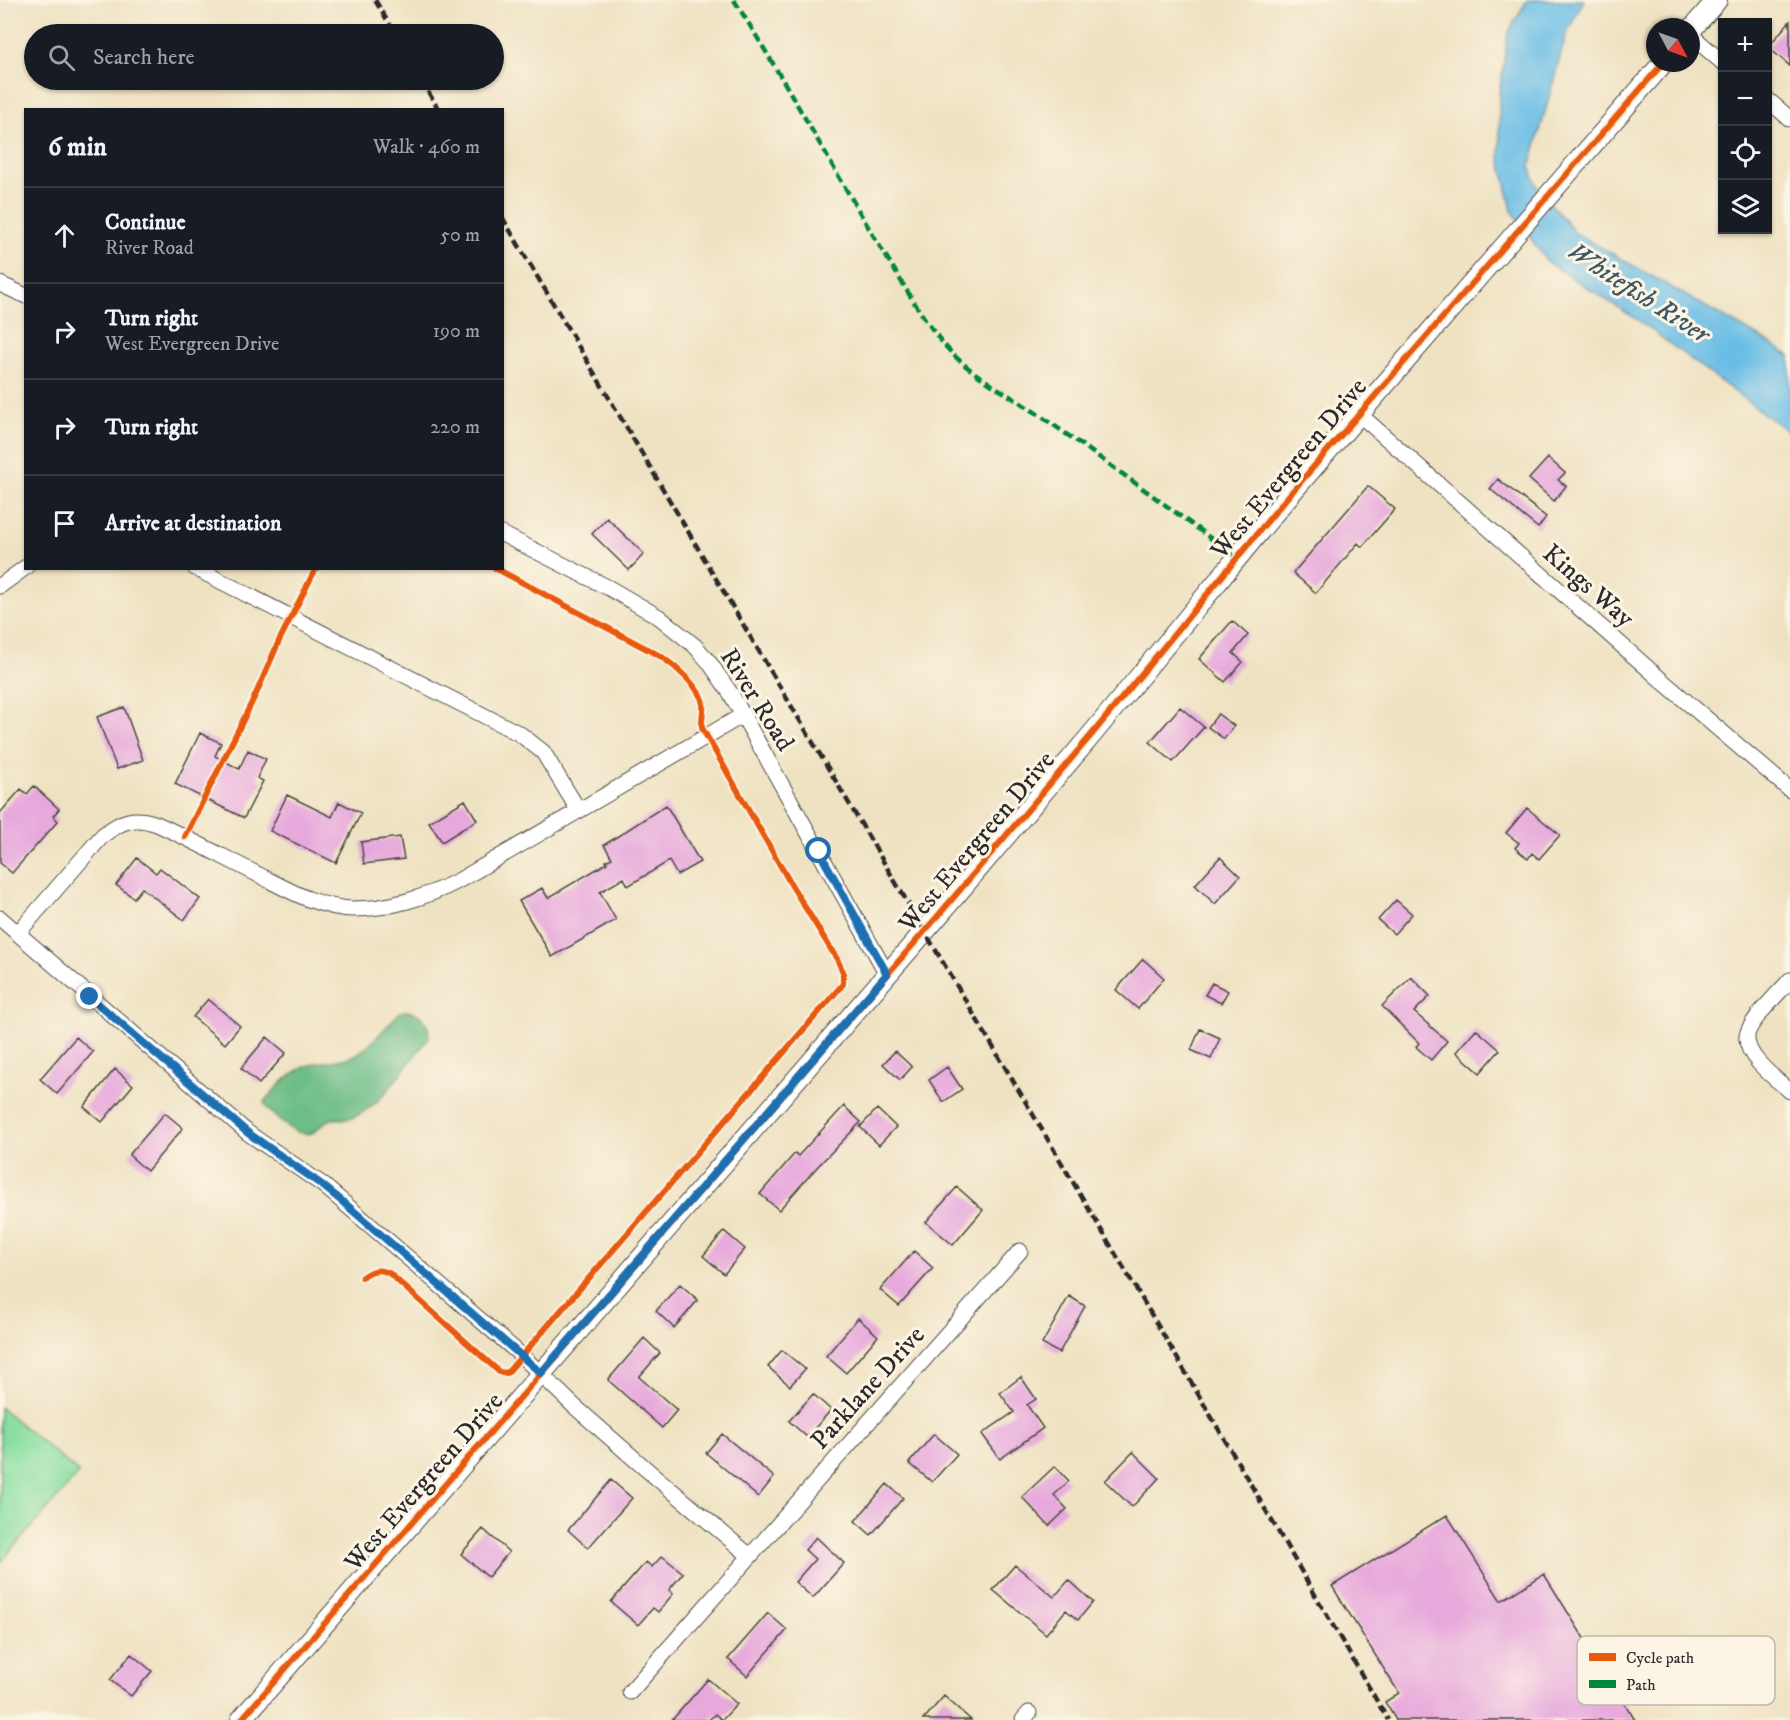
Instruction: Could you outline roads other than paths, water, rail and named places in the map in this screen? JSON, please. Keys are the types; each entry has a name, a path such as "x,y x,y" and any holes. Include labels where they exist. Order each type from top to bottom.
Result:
{"street":[{"path":"1700,20 1717,0"},
{"path":"1700,43 1718,59"},
{"name":"West Evergreen Drive","path":"241,1720 887,974 1087,740 1251,540 1655,72"},
{"path":"1772,104 1790,119"},
{"path":"0,284 24,295"},
{"name":"Kings Way","path":"1359,414 1790,790"},
{"name":"River Road","path":"504,535 609,588 659,617 680,633 709,662 743,715 887,974"},
{"path":"0,586 24,568"},
{"path":"199,570 520,734 543,752 579,811"},
{"path":"18,933 103,835 116,825 135,819 158,824 300,895 333,906 352,909 372,908 441,890 743,715"},
{"path":"0,918 241,1127 343,1202 541,1373 574,1406 646,1470 750,1556"},
{"path":"1790,980 1755,1019 1747,1036 1750,1052 1790,1091"},
{"name":"Parklane Drive","path":"630,1692 1020,1251"}],"water":[{"name":"Whitefish River","path":"1527,0 1584,0 1566,35 1530,167 1538,188 1574,232 1790,356 1790,433 1635,318 1547,262 1512,211 1500,158 1499,95 1508,33"}],"railway":[{"path":"375,0 389,24"},
{"path":"427,90 438,108"},
{"path":"504,220 1180,1363 1388,1720"}]}
